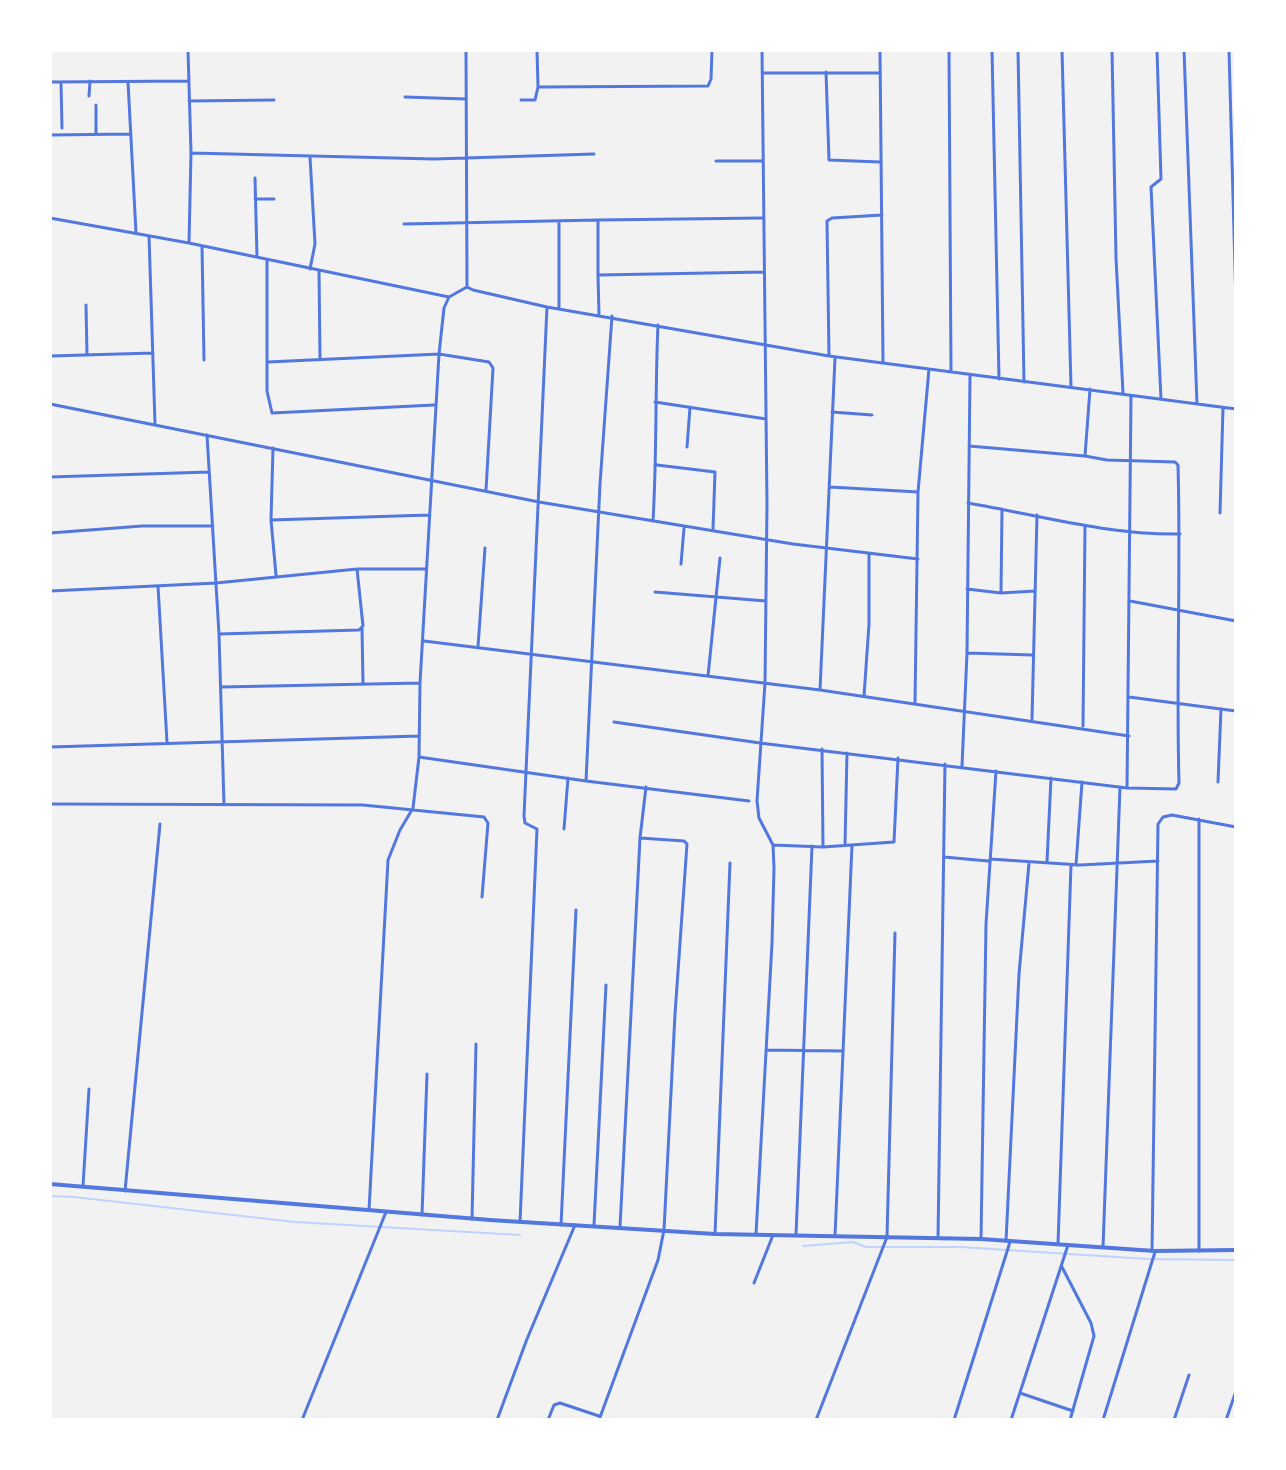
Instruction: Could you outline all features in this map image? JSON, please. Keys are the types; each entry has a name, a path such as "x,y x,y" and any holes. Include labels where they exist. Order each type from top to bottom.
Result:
{"street":[{"path":"188,50 191,153 189,243"},
{"path":"466,50 467,287"},
{"path":"521,100 535,100 538,87 537,50"},
{"path":"538,87 708,86 712,50"},
{"path":"756,1234 773,914 773,845 753,801 765,683 766,601 762,50"},
{"path":"880,50 883,363"},
{"path":"949,50 951,372"},
{"path":"992,50 999,379"},
{"path":"1018,50 1024,382"},
{"path":"1062,50 1071,387"},
{"path":"1112,50 1116,258 1123,393"},
{"path":"1157,50 1161,179 1151,187 1161,399"},
{"path":"1184,50 1197,404"},
{"path":"1229,50 1236,305"},
{"path":"826,72 829,160 881,162"},
{"path":"763,73 880,73"},
{"path":"89,96 90,81"},
{"path":"50,82 188,81"},
{"path":"61,82 62,128"},
{"path":"128,82 136,233"},
{"path":"1229,89 1236,89"},
{"path":"405,97 466,99"},
{"path":"189,101 274,100"},
{"path":"96,105 96,134"},
{"path":"50,135 131,134"},
{"path":"191,153 466,158 594,154"},
{"path":"310,157 315,244 310,269"},
{"path":"716,161 763,161"},
{"path":"255,178 257,257"},
{"path":"255,199 274,199"},
{"path":"829,356 827,221 832,218 882,215"},
{"path":"50,218 189,243 449,297"},
{"path":"404,224 764,218"},
{"path":"598,220 599,315"},
{"path":"559,221 559,308"},
{"path":"149,236 155,424"},
{"path":"202,246 204,360"},
{"path":"267,260 268,402 272,413 434,405"},
{"path":"319,270 320,358"},
{"path":"598,275 764,272"},
{"path":"369,1210 388,860 413,808 419,757 420,683 439,354 444,308 449,297 467,287"},
{"path":"467,287 547,307 835,357 1236,409"},
{"path":"86,305 87,355"},
{"path":"520,1222 538,831 524,821 547,307"},
{"path":"586,781 612,316"},
{"path":"653,521 657,465 655,402 658,325"},
{"path":"50,356 153,353"},
{"path":"268,362 439,354 489,362 493,368 486,491"},
{"path":"820,690 835,357"},
{"path":"915,703 918,492 929,369"},
{"path":"962,766 967,653 970,375"},
{"path":"1085,456 1090,389"},
{"path":"1127,788 1131,394"},
{"path":"655,402 766,419"},
{"path":"50,404 539,502 766,540 918,559"},
{"path":"687,447 690,407"},
{"path":"1220,513 1223,408"},
{"path":"831,412 872,415"},
{"path":"207,435 219,634 224,805"},
{"path":"614,722 1127,788 1174,790 1179,783 1178,464 969,446"},
{"path":"273,448 271,520 276,575"},
{"path":"657,465 715,472 713,530"},
{"path":"50,477 209,472"},
{"path":"828,487 918,492"},
{"path":"968,503 1085,526 1180,534"},
{"path":"1001,593 1002,509"},
{"path":"271,520 429,515"},
{"path":"1032,720 1037,515"},
{"path":"50,533 127,527 213,526"},
{"path":"1083,728 1085,526"},
{"path":"681,564 685,527"},
{"path":"478,647 485,548"},
{"path":"864,696 869,624 869,553"},
{"path":"708,676 720,558"},
{"path":"50,591 216,583 357,569 426,569"},
{"path":"357,569 363,613 363,683"},
{"path":"158,586 168,744"},
{"path":"966,589 1001,593 1035,591"},
{"path":"655,592 766,601"},
{"path":"1130,601 1236,621"},
{"path":"219,634 362,628"},
{"path":"424,641 820,690 1129,736"},
{"path":"967,653 1033,655"},
{"path":"221,687 420,683"},
{"path":"1129,697 1236,711"},
{"path":"1218,782 1221,709"},
{"path":"50,747 419,736"},
{"path":"822,749 823,847"},
{"path":"845,845 847,752"},
{"path":"419,757 753,801"},
{"path":"773,845 823,847 894,842 898,758"},
{"path":"938,1238 945,764"},
{"path":"981,1239 989,860 996,771"},
{"path":"564,829 568,778"},
{"path":"1047,864 1051,778"},
{"path":"1058,1244 1073,865 1082,782"},
{"path":"620,1227 640,838 646,787"},
{"path":"1103,1248 1120,787"},
{"path":"50,804 363,805 413,808 487,819 482,897"},
{"path":"1103,1420 1154,1253 1157,830 1162,818 1172,815 1236,827"},
{"path":"1199,819 1199,1251"},
{"path":"125,1191 160,824"},
{"path":"548,1420 554,1405 560,1403 600,1418 658,1260 664,1230 687,844 684,841 640,838"},
{"path":"835,1236 852,845"},
{"path":"796,1235 812,846"},
{"path":"944,857 1073,865 1158,861"},
{"path":"715,1234 730,863"},
{"path":"954,1420 1008,1243 1019,974 1029,863"},
{"path":"561,1225 576,910"},
{"path":"816,1420 887,1237 895,933"},
{"path":"594,1226 606,985"},
{"path":"472,1219 476,1044"},
{"path":"767,1050 843,1051"},
{"path":"422,1215 427,1074"},
{"path":"83,1187 89,1089"},
{"path":"50,1184 561,1225 715,1234 981,1239 1154,1253 1236,1250 1236,1141"},
{"path":"302,1420 386,1212"},
{"path":"497,1420 575,1225"},
{"path":"754,1283 773,1235"},
{"path":"1011,1420 1068,1248"},
{"path":"1062,1267 1091,1323 1094,1336 1070,1420"},
{"path":"1174,1420 1189,1375"},
{"path":"1226,1420 1236,1391"},
{"path":"1020,1393 1073,1411"}],"waterway":[{"path":"50,1196 295,1222 520,1235"},
{"path":"803,1246 853,1242 866,1247 961,1247 1147,1259 1236,1260"}]}
